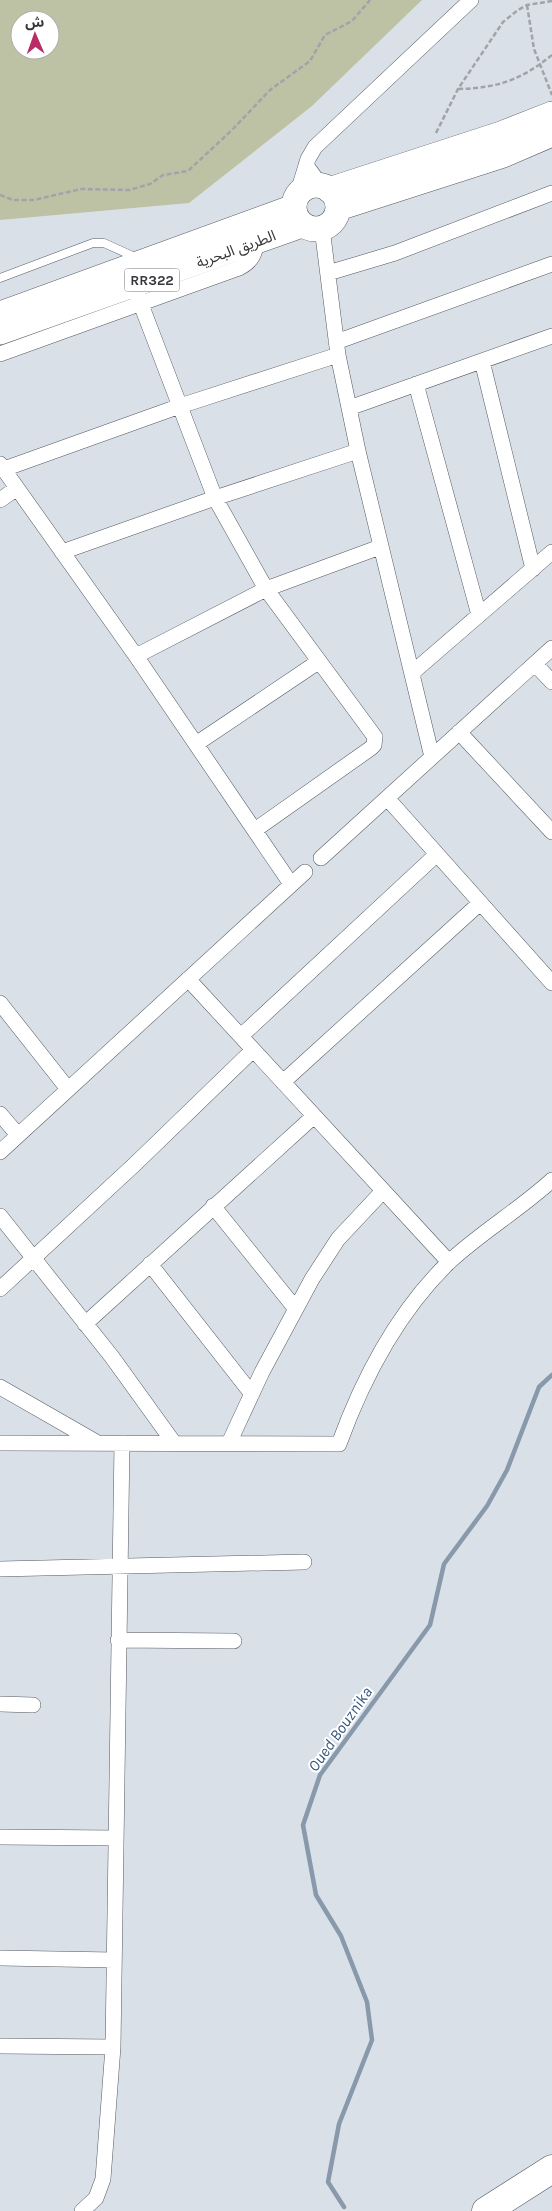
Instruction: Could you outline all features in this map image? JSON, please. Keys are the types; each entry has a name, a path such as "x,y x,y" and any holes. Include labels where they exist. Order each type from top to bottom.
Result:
{"highway":[{"path":"486,2211 552,2169"}],"main road":[{"name":"RR322","path":"329,195 423,159 524,126 552,114"},
{"name":"RR322","path":"329,195 333,221 304,214 306,187 329,195 503,155 552,134"},
{"name":"الطريق البحرية","path":"0,332 137,295 257,241 304,214"},
{"name":"الطريق البحرية","path":"0,314 146,262 304,214"}],"street":[{"path":"432,757 358,451 337,349 328,273 304,214 306,165 315,147 471,0"},
{"path":"306,165 329,195"},
{"path":"328,273 395,253 552,193"},
{"path":"291,884 136,656 2,466 180,406 337,349 552,264"},
{"path":"0,354 137,295 215,498 266,589 318,662 373,732 375,737 374,745 254,830"},
{"path":"349,408 552,336"},
{"path":"482,361 533,569"},
{"path":"416,384 479,615"},
{"path":"62,552 215,498 358,451"},
{"path":"0,500 17,488"},
{"path":"136,656 266,589 380,547"},
{"path":"412,673 552,552"},
{"path":"322,858 552,648"},
{"path":"196,744 318,662"},
{"path":"535,664 552,682"},
{"path":"460,732 552,832"},
{"path":"387,798 552,983"},
{"path":"241,1036 437,854"},
{"path":"0,1152 305,872"},
{"path":"283,1082 480,903"},
{"path":"188,978 449,1262"},
{"path":"0,1003 68,1089"},
{"path":"0,1289 32,1257 134,1165 253,1050"},
{"path":"0,1114 18,1135"},
{"path":"85,1324 314,1116"},
{"path":"0,1443 339,1444 350,1414 397,1325 421,1292 449,1262 552,1180"},
{"path":"230,1443 295,1308 312,1279 338,1239 384,1191"},
{"path":"213,1206 295,1308"},
{"path":"0,1216 85,1324 174,1443"},
{"path":"150,1264 252,1394"},
{"path":"0,1387 98,1443"},
{"path":"82,2211 96,2198 103,2179 113,2047 122,1443"},
{"path":"0,1569 119,1568 304,1562"},
{"path":"118,1640 234,1641"},
{"path":"0,1704 33,1705"},
{"path":"0,1837 116,1838"},
{"path":"0,1958 114,1960"},
{"path":"0,2046 113,2047"}],"lane":[{"path":"0,278 93,243 104,243 146,262"}],"path":[{"path":"0,195 13,200 34,200 81,189 129,190 150,184 163,175 188,172 270,90 310,61 325,35 352,21 370,0"},
{"path":"423,159 458,89 503,22 526,5 552,1"},
{"path":"526,5 530,32 552,95"},
{"path":"458,89 500,84 525,74 552,55"}],"green space":[{"path":"0,0 422,0 312,106 189,203 0,220"}],"waterway":[{"name":"Oued Bouznika","path":"344,2207 328,2182 339,2124 372,2040 367,2002 341,1936 316,1895 303,1825 320,1775 430,1625 444,1564 487,1506 507,1470 539,1387 552,1375"}]}
